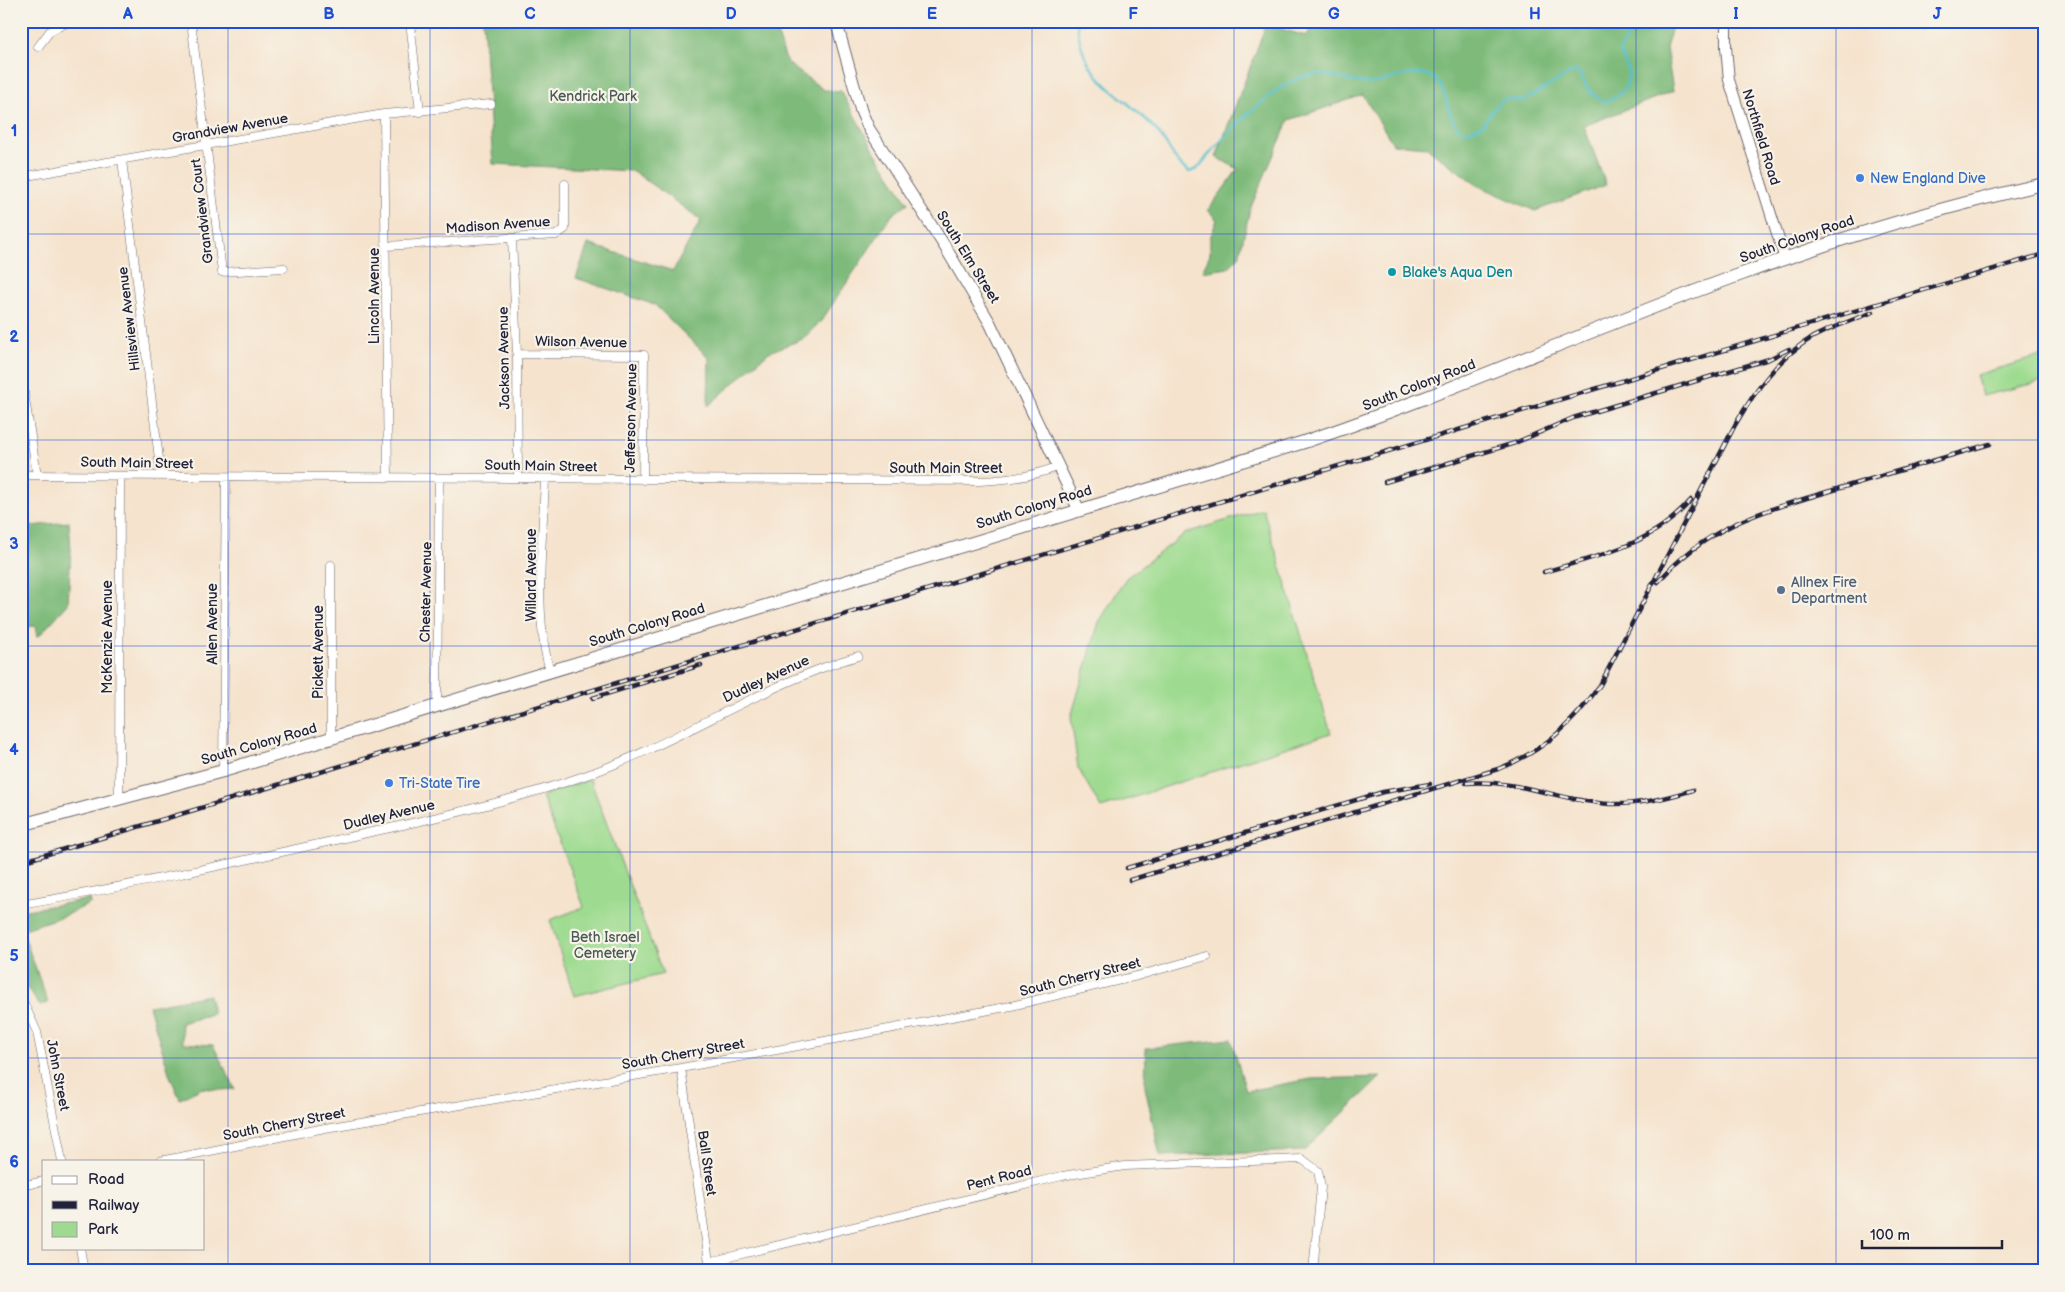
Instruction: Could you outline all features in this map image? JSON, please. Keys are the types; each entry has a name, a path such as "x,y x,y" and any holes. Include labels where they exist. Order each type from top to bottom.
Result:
{"main road":[{"name":"South Elm Street","path":"836,21 861,111 869,129 944,245 986,315 1079,510"},
{"name":"South Colony Road","path":"25,823 223,770 331,738 1304,442 1384,414 1700,290 1785,259 1911,218 2044,184"}],"street":[{"path":"38,47 50,31 70,21"},
{"path":"191,21 207,144"},
{"path":"410,21 420,112"},
{"name":"Northfield Road","path":"1726,21 1729,80 1785,259"},
{"name":"Grandview Avenue","path":"21,176 384,114 444,110 491,104"},
{"name":"Lincoln Avenue","path":"384,114 388,478"},
{"name":"Grandview Court","path":"207,144 222,272 284,268"},
{"name":"Hillsview Avenue","path":"122,160 160,476"},
{"name":"Madison Avenue","path":"386,246 512,238 561,232 565,229 564,184"},
{"name":"Jackson Avenue","path":"512,238 517,354 518,477"},
{"name":"Wilson Avenue","path":"517,354 644,355"},
{"name":"Jefferson Avenue","path":"643,480 644,355"},
{"path":"21,373 37,475"},
{"name":"South Main Street","path":"21,474 226,477 518,477 643,480 978,481 1008,480 1043,473 1059,466"},
{"name":"McKenzie Avenue","path":"118,799 120,476"},
{"name":"Allen Avenue","path":"223,770 226,477"},
{"name":"Chester Avenue","path":"437,705 439,478"},
{"name":"Willard Avenue","path":"545,479 541,607 546,656 550,671"},
{"name":"Pickett Avenue","path":"331,565 331,738"},
{"name":"Dudley Avenue","path":"21,905 207,869 443,816 539,791 618,764 802,675 858,656"},
{"name":"South Cherry Street","path":"165,1160 325,1128 680,1068 1016,1005 1137,976 1207,956"},
{"name":"John Street","path":"21,997 26,1003 37,1032 62,1160"},
{"name":"Ball Street","path":"680,1068 709,1262"},
{"name":"Pent Road","path":"709,1262 1062,1176 1125,1166 1302,1159 1318,1171 1321,1187 1313,1271"},
{"path":"21,1186 42,1181"},
{"path":"80,1250 84,1271"}],"green space":[{"name":"Kendrick Park","path":"483,21 773,21 787,63 824,90 841,91 875,152 908,203 891,216 822,320 803,339 769,352 708,406 709,358 655,305 576,278 588,244 673,271 701,220 633,171 493,164"},
{"path":"1317,21 1687,21 1672,27 1666,48 1673,91 1584,126 1606,185 1535,211 1477,185 1426,147 1393,144 1363,95 1289,120 1250,209 1239,257 1228,268 1202,272 1210,254 1210,238 1217,220 1208,210 1238,169 1216,157 1266,25 1306,36"},
{"path":"2044,355 2044,381 1982,396 1976,375"},
{"path":"1263,509 1331,733 1101,808 1078,768 1071,717 1099,622 1126,578 1186,533"},
{"path":"69,522 71,550 68,604 38,637 36,626 21,627 21,527"},
{"name":"Beth Israel Cemetery","path":"590,779 663,974 574,996 550,920 584,907 542,796"},
{"path":"90,899 91,903 69,914 22,930 48,1003 39,1005 21,979 21,911"},
{"path":"209,995 213,1014 181,1023 183,1043 213,1045 235,1089 202,1088 180,1099 170,1076 149,1006"},
{"path":"1231,1039 1246,1091 1311,1079 1381,1077 1304,1151 1160,1156 1145,1087 1146,1048"}],"waterway":[{"path":"1077,21 1080,42 1094,72 1156,130 1179,164 1189,172 1197,169 1235,126 1268,97 1285,85 1302,77 1317,74 1366,83 1380,82 1404,75 1428,75 1440,84 1451,116 1460,129 1467,132 1482,125 1498,103 1507,99 1523,101 1574,71 1578,72 1590,92 1603,102 1608,101 1622,92 1627,83 1628,71 1620,49 1632,30 1635,21"}],"railway":[{"path":"21,862 2044,254"},
{"path":"1130,880 1498,769 1529,754 1542,745 1579,712 1600,685 1735,425 1768,376 1788,355 1813,337 1873,312"},
{"path":"1385,482 1515,443 1573,418 1769,359 1789,349"},
{"path":"1658,582 1700,544 1722,530 1745,519 1793,502 1990,444"},
{"path":"1544,572 1624,547 1660,528 1691,500"},
{"path":"593,698 701,665"},
{"path":"1466,783 1504,784 1574,799 1610,804 1652,800 1693,790"},
{"path":"1127,868 1383,792 1430,784"}],"place":[{"name":"New England Dive","path":"1860,178"},
{"name":"Blake's Aqua Den","path":"1392,272"},
{"name":"Allnex Fire Department","path":"1781,590"},
{"name":"Tri-State Tire","path":"389,783"}]}
